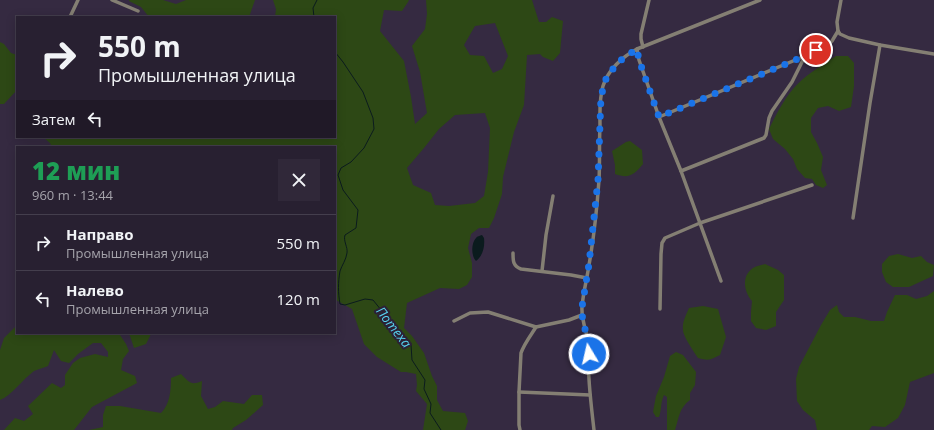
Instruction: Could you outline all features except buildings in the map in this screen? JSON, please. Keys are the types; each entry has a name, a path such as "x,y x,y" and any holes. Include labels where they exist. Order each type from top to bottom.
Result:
{"street":[{"path":"70,16 78,0"},
{"path":"112,0 138,11"},
{"path":"643,47 641,34 649,0"},
{"path":"594,430 590,395 588,343 582,315 598,180 601,96 606,79 617,63 637,49 760,0"},
{"path":"659,117 805,56 832,42 838,31 837,22 841,0"},
{"path":"838,31 840,34 849,38 934,54"},
{"path":"853,218 880,45"},
{"path":"637,49 639,60 659,117 681,171 721,281"},
{"path":"681,171 764,138 772,111 792,82 805,56"},
{"path":"660,309 661,254 663,240 665,238 700,223 812,184"},
{"path":"542,271 546,235 553,196"},
{"path":"513,253 514,264 517,268 587,278"},
{"path":"454,321 470,313 488,312 536,327 569,320 582,315"},
{"path":"520,430 519,392 521,353 536,327"},
{"path":"519,392 590,395"}],"green space":[{"path":"163,0 176,4 186,0 255,0 249,16 148,16 141,7 129,1"},
{"path":"273,0 409,0 402,11 384,10 380,31 404,61 415,124 427,113 420,72 412,46 425,29 427,14 426,0 532,0 539,22 546,22 552,17 563,21 560,53 553,61 543,57 540,54 527,55 524,105 514,132 503,177 502,194 489,228 479,228 471,234 468,248 472,263 472,277 467,285 459,289 440,288 407,303 404,328 412,336 424,353 437,386 437,400 443,411 465,413 468,421 465,430 423,430 427,404 416,391 416,374 401,372 377,357 364,344 352,309 336,300 336,146 52,146 44,138 336,138 336,16 275,16 276,9","holes":["495,23 508,56 502,69 493,73 484,56 470,55 464,45 475,26","485,113 490,128 488,172 484,196 475,203 449,206 435,205 431,193 413,185 407,168 439,129 455,115"]},
{"path":"0,42 4,44 11,53 16,55 16,91 4,104 0,104"},
{"path":"836,56 848,56 854,63 854,86 851,107 839,111 828,106 818,108 811,118 811,132 823,157 821,170 827,185 823,188 816,185 812,179 805,178 797,169 793,159 785,149 773,139 769,129 783,103 793,89 808,75"},
{"path":"630,141 642,150 643,164 631,175 624,176 615,174 612,151"},
{"path":"898,254 912,258 921,256 927,262 934,265 933,276 909,287 893,287 886,282 882,272 882,264 889,256"},
{"path":"765,264 778,270 784,275 784,300 776,312 776,326 766,330 756,328 751,321 752,301 747,293 745,284 749,271 754,267"},
{"path":"934,291 934,373 910,382 905,405 898,418 885,427 872,426 869,430 817,430 815,420 803,410 797,401 796,379 799,367 830,310 837,305 839,312 844,317 855,317 871,321 884,321 895,295 907,295 916,299 927,296"},
{"path":"703,306 718,309 726,337 720,355 709,360 698,358 683,333 684,321 689,308"},
{"path":"16,326 16,334 120,334 129,351 123,359 121,370 135,376 137,383 92,407 74,430 4,430 15,418 24,421 33,414 28,406 52,383 61,388 65,385 65,375 73,363 80,358 95,354 108,357 108,352 101,343 93,343 69,363 61,361 54,350 48,366 34,371 8,395 0,400 0,350 4,338"},
{"path":"129,334 151,334 146,344 134,348"},
{"path":"676,352 683,355 696,372 695,385 690,393 690,400 681,410 675,430 667,430 667,397 664,395 659,417 656,417 653,412 656,396 664,377 670,356"},
{"path":"181,374 193,383 202,381 201,396 208,409 215,407 223,401 244,404 252,395 262,395 263,405 232,430 89,430 103,427 103,415 106,406 120,406 161,413 168,401 171,378"}],"shaded area":[{"path":"482,235 484,238 484,247 482,254 476,261 472,253 472,246 476,237"}],"waterway":[{"name":"Потеха","path":"314,16 313,8 317,0"},
{"name":"Потеха","path":"336,53 363,92 373,118 374,129 364,148 351,162 341,168 338,175 343,190 358,210 356,228 345,235 347,253 339,275 338,288 340,304 345,305 365,299 373,300 390,321 397,336 411,345 412,360 425,380 424,389 431,404 430,413 441,430"}],"route":[{"path":"589,354 582,307 589,264 598,180 601,96 606,79 611,71 617,63 630,52 637,49 639,60 659,117 805,56 816,50"}]}
